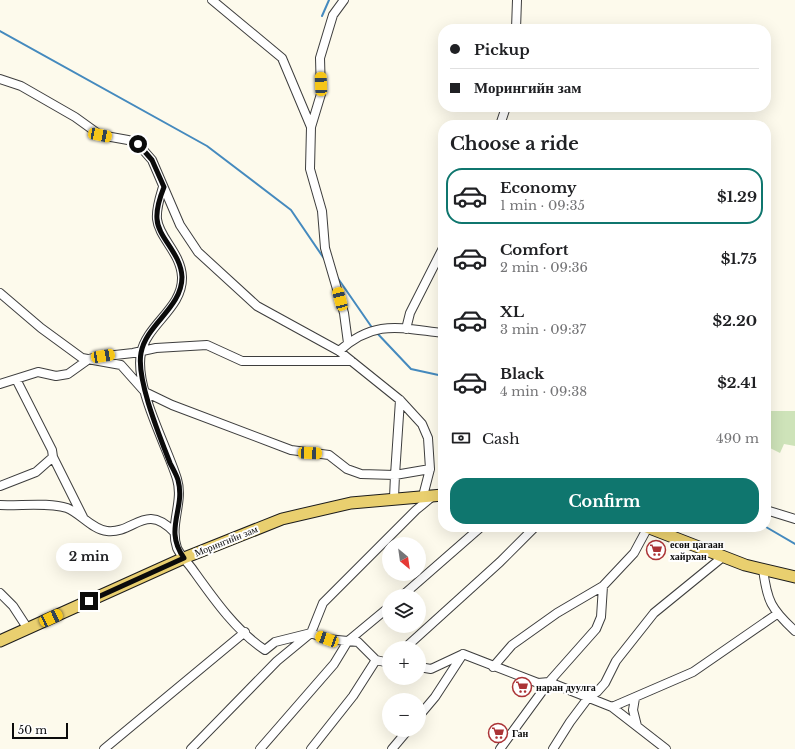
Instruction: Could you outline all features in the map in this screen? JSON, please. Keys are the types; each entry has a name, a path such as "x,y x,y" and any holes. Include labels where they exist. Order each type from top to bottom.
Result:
{"main road":[{"name":"Морингийн зам","path":"0,642 184,558 282,519 351,502 438,495"},
{"path":"661,532 724,556 763,569 795,577"}],"street":[{"path":"212,0 282,58 311,127"},
{"path":"344,0 333,15 325,36 320,58 321,94 311,127 310,169 322,212 325,248 344,313 348,343"},
{"path":"516,24 517,0"},
{"path":"0,79 21,86 75,117 100,135 128,140 138,144 152,160 180,225 198,252 257,306 339,351 400,400 422,424 428,438 430,469 423,496"},
{"path":"164,187 158,203 157,220 179,262 182,278 175,301 153,329 141,351 139,365 145,392 177,479 180,500 174,532 177,548 220,608 265,650 275,642 311,633 327,639 358,642 376,660 382,661"},
{"path":"406,329 410,313 438,258"},
{"path":"0,293 41,328 82,358 120,365 145,392 172,405 291,450 329,455 348,469 361,474 395,475 430,469"},
{"path":"339,351 348,343 373,330 392,328 438,332"},
{"path":"0,384 38,372 56,376 68,374 89,359 156,348 207,345 242,361 351,361"},
{"path":"16,379 84,518"},
{"path":"394,498 400,400"},
{"path":"0,486 36,472 53,457"},
{"path":"190,749 277,661 311,633 323,603 416,510 438,496"},
{"path":"0,505 58,506 68,509 107,531 121,529 142,520 151,518 169,526 174,532"},
{"path":"771,512 795,519"},
{"path":"410,589 475,532"},
{"path":"413,641 500,562 530,532"},
{"path":"493,667 512,645 558,613 603,586 634,553 645,532"},
{"path":"553,749 570,722 588,698 597,692 605,683 616,661 654,613 724,556"},
{"path":"763,569 766,592 777,614 795,631"},
{"path":"500,749 549,682 596,629 601,617 603,586"},
{"path":"0,593 13,606 28,629"},
{"path":"260,749 334,664 348,641 382,613"},
{"path":"612,708 693,672 777,614"},
{"path":"104,749 245,632"},
{"path":"426,708 435,697 463,654"},
{"path":"426,668 431,669 463,654 493,667 538,683 549,682 612,708 666,749"},
{"path":"311,749 354,696 376,660"},
{"path":"635,698 633,710 637,727"},
{"path":"392,749 402,737"}],"green space":[{"path":"771,411 795,411 795,446 784,444 780,453 771,448"}],"waterway":[{"path":"322,16 329,0"},
{"path":"0,31 207,146 291,210 325,260"},
{"path":"337,277 373,329"},
{"path":"376,332 411,369 438,375"},
{"path":"771,530 795,544"}],"place":[{"name":"есөн цагаан хайрхан","path":"656,550"},
{"name":"наран дуулга","path":"522,687"},
{"name":"Ган","path":"498,733"}],"route":[{"path":"89,601 184,558 177,548 174,532 175,517 180,500 180,491 145,392 139,365 141,351 153,329 175,301 182,278 179,262 164,236 157,220 158,203 164,187 152,160 138,144"}]}
